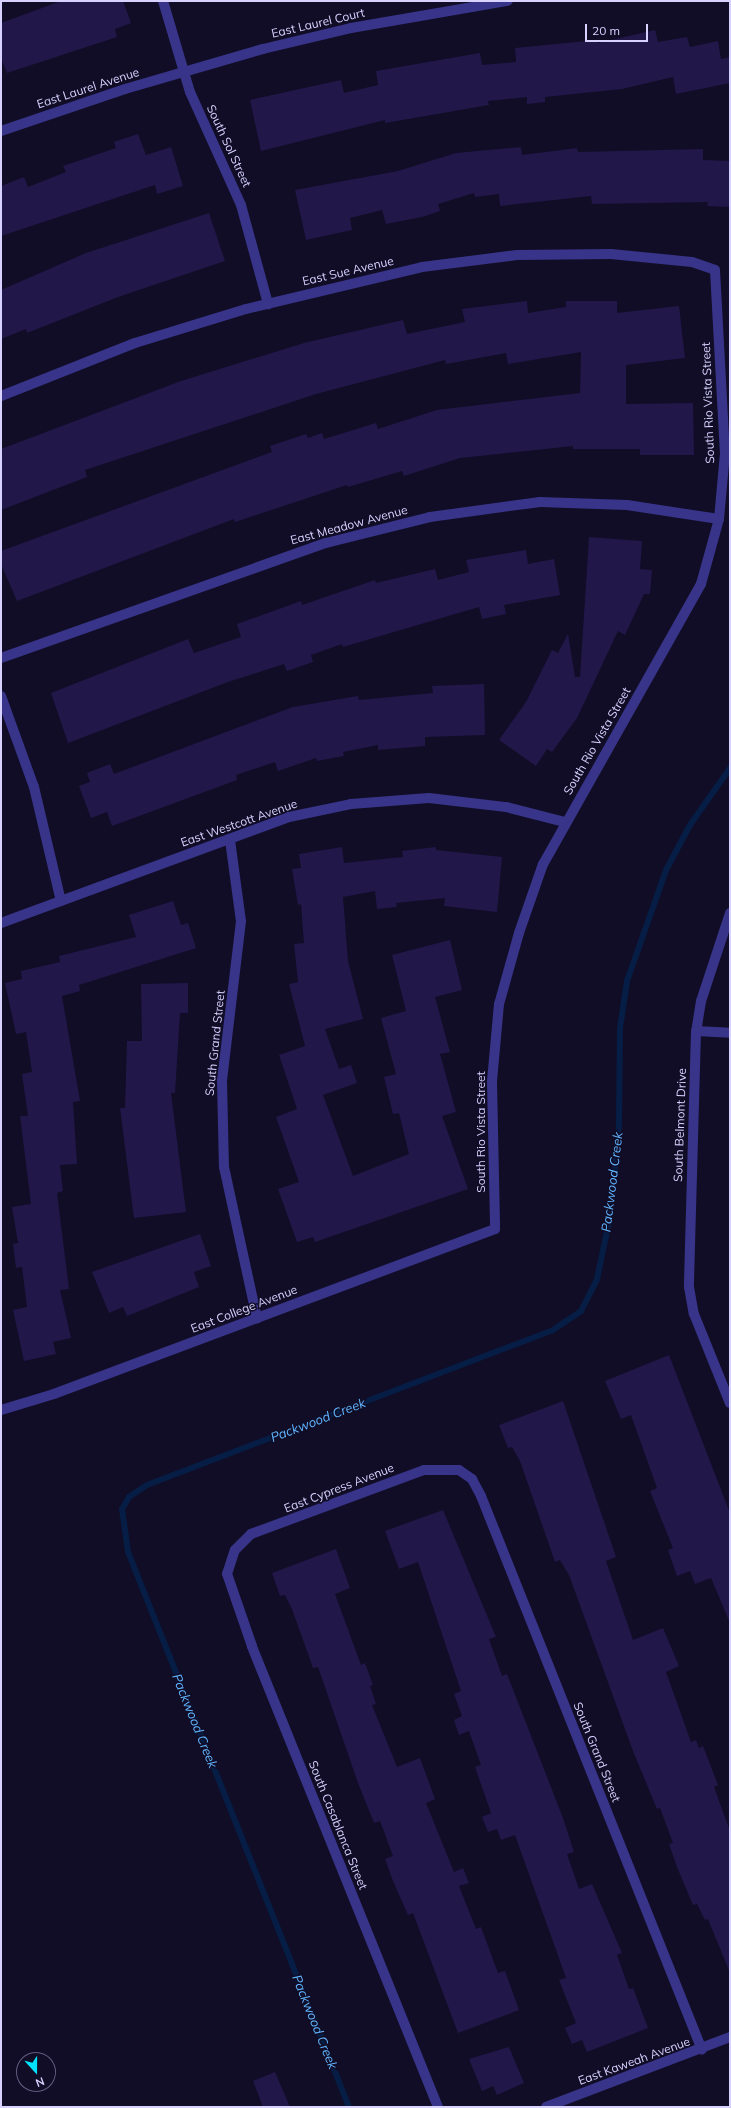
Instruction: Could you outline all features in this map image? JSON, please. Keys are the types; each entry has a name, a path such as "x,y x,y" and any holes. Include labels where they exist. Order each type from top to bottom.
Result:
{"street":[{"name":"South Sol Street","path":"163,1 183,71 237,192 268,304"},
{"name":"East Laurel Court","path":"183,71 351,28 508,1"},
{"name":"East Laurel Avenue","path":"1,131 183,71"},
{"name":"East Sue Avenue","path":"1,396 135,343 268,304 422,267 516,255 611,254 692,262 715,270"},
{"name":"South Rio Vista Street","path":"495,1229 492,1082 499,1004 543,864 702,584 719,519 726,453 715,270"},
{"name":"East Meadow Avenue","path":"1,658 326,542 430,517 540,502 627,505 719,519"},
{"path":"1,696 34,787 61,901"},
{"name":"East Westcott Avenue","path":"1,923 230,840 289,817 351,804 430,798 506,807 566,822"},
{"name":"South Grand Street","path":"230,840 241,921 222,1081 224,1167 257,1318"},
{"name":"South Belmont Drive","path":"730,913 701,1001 696,1031 689,1287 704,1340 730,1403"},
{"path":"696,1031 730,1033"},
{"name":"East College Avenue","path":"1,1410 257,1318 495,1229"},
{"name":"East Cypress Avenue","path":"235,1550 251,1534 424,1470 460,1470"},
{"name":"South Grand Street","path":"460,1470 472,1480 481,1496 702,2050"},
{"name":"South Casablanca Street","path":"235,1550 227,1574 252,1646 438,2107"},
{"name":"East Kaweah Avenue","path":"546,2107 702,2050 730,2037"}],"building":[{"path":"61,1 123,1 131,23 115,29 117,37 7,73 1,58 1,23"},
{"path":"655,30 658,42 687,37 690,47 718,41 721,59 730,57 730,83 676,94 673,77 622,89 545,97 545,102 527,104 527,97 488,101 489,105 385,123 385,120 261,151 250,100 341,80 344,93 378,85 376,71 480,53 482,65 516,62 515,48 598,40 598,43"},
{"path":"138,134 146,155 171,147 183,186 157,194 155,185 1,236 1,186 24,177 28,187 66,172 63,166 116,148 114,142"},
{"path":"521,147 522,155 577,148 578,152 703,149 703,160 730,161 730,207 707,206 708,202 592,204 591,196 500,206 499,194 475,197 474,193 438,204 440,211 422,217 386,224 382,210 350,218 352,230 306,240 295,190 398,171 456,153"},
{"path":"209,213 225,261 118,297 27,333 26,329 1,339 1,290 86,253"},
{"path":"527,301 528,313 566,307 566,301 617,301 617,313 679,306 685,358 626,365 626,404 693,403 694,455 640,455 640,449 573,449 573,446 460,458 404,476 402,471 348,487 347,485 235,522 234,519 17,601 1,564 1,551 272,452 270,446 306,434 308,438 322,433 324,439 376,423 378,429 437,410 580,393 581,352 508,364 506,353 446,364 445,360 316,394 85,470 87,477 1,510 1,449 181,381 304,343 403,320 407,334 465,322 462,309"},
{"path":"589,537 642,541 640,569 652,570 650,594 644,594 625,635 618,631 577,718 552,752 547,749 536,766 499,740 526,702 552,650 558,653 568,634 575,677 580,677"},
{"path":"526,550 528,564 554,559 560,595 504,605 506,614 482,619 479,607 343,647 342,644 311,655 313,662 287,671 284,664 228,682 68,743 51,693 188,639 194,653 241,637 237,624 301,601 302,605 375,580 376,583 435,569 438,580 469,572 466,560"},
{"path":"484,684 485,735 425,737 425,746 378,750 378,745 343,752 344,756 317,761 316,758 278,771 275,762 236,775 237,780 112,826 107,812 91,818 79,786 90,782 87,773 110,764 114,774 293,707 358,696 359,700 433,693 432,686"},
{"path":"342,847 344,863 403,857 402,851 436,847 436,850 502,857 497,912 444,906 445,898 396,903 397,907 377,909 375,891 343,897 348,961 363,1019 325,1029 339,1069 351,1065 357,1083 323,1095 353,1176 409,1154 399,1113 393,1114 384,1077 396,1074 381,1018 406,1011 392,955 450,940 462,990 435,997 450,1052 440,1054 456,1112 442,1116 468,1189 315,1242 313,1237 297,1242 278,1189 299,1182 276,1117 297,1109 279,1055 305,1046 289,984 298,982 294,944 304,943 301,904 298,905 292,869 301,868 299,854"},
{"path":"173,901 181,925 188,923 196,948 79,985 80,991 62,996 80,1101 73,1102 77,1164 60,1165 63,1191 57,1193 69,1289 60,1290 71,1338 53,1342 56,1354 24,1361 13,1310 27,1307 22,1267 16,1268 13,1244 18,1243 12,1207 31,1204 20,1116 28,1116 22,1074 32,1072 26,1032 16,1034 5,983 22,979 21,971 60,962 59,956 136,937 129,915"},
{"path":"188,983 188,1013 180,1013 175,1093 171,1093 186,1212 134,1218 120,1108 125,1108 127,1041 142,1041 141,984"},
{"path":"200,1234 211,1266 194,1272 199,1287 127,1316 123,1307 109,1313 92,1272"},
{"path":"669,1355 730,1513 730,1623 711,1578 695,1584 690,1571 677,1576 668,1550 673,1548 650,1491 657,1488 631,1415 621,1419 605,1381"},
{"path":"563,1401 616,1557 606,1561 633,1640 663,1628 679,1666 666,1672 691,1742 696,1740 699,1748 703,1746 718,1785 714,1787 730,1831 730,1973 708,1919 705,1920 697,1904 693,1905 669,1844 673,1843 660,1808 657,1809 633,1751 569,1575 560,1560 555,1562 520,1461 512,1447 508,1448 499,1425"},
{"path":"443,1510 496,1637 489,1639 502,1676 507,1674 563,1818 574,1852 567,1854 579,1889 592,1884 622,1953 617,1955 629,1989 633,1988 648,2028 587,2052 582,2040 572,2044 565,2028 576,2023 559,1980 566,1978 515,1835 501,1840 497,1829 488,1832 482,1817 491,1813 475,1767 481,1765 469,1731 459,1735 454,1720 462,1716 454,1694 461,1691 418,1562 399,1569 385,1531"},
{"path":"336,1549 350,1588 335,1594 361,1665 365,1663 373,1685 370,1686 376,1704 372,1705 397,1767 420,1758 435,1799 426,1803 454,1872 463,1868 469,1883 459,1886 476,1929 481,1927 498,1973 505,1971 519,2010 458,2033 413,1913 408,1915 393,1881 385,1859 393,1856 380,1821 374,1823 358,1783 318,1667 313,1668 292,1609 285,1595 280,1596 272,1573"},
{"path":"509,2047 524,2083 497,2095 493,2086 482,2091 469,2059"},
{"path":"275,2072 290,2107 263,2107 253,2081"}],"waterway":[{"name":"Packwood Creek","path":"349,2107 128,1552 122,1509 129,1497 147,1485 553,1330 581,1311 597,1279 611,1212 619,1124 620,1028 627,981 666,870 690,825 730,768"}]}
